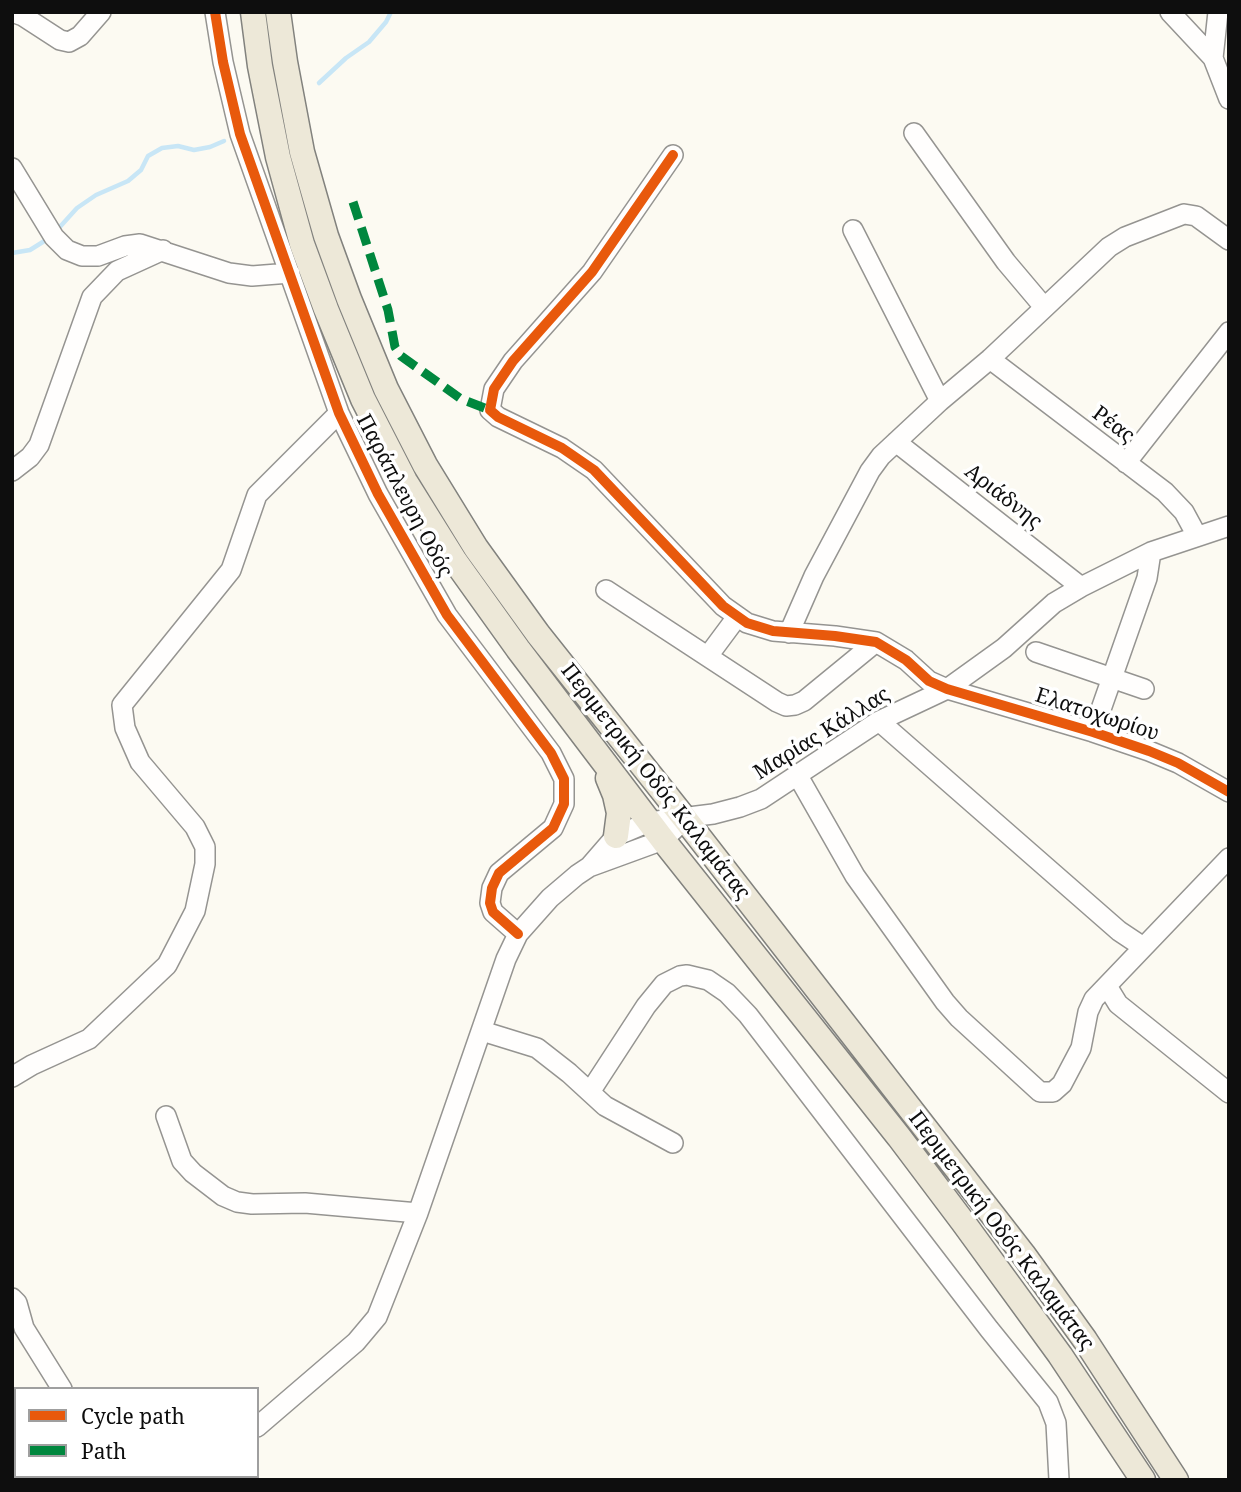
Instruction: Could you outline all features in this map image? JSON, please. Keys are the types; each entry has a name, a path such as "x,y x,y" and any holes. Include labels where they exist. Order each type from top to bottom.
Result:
{"main road":[{"name":"Περιμετρική Οδός Καλαμάτας","path":"253,12 260,66 278,157 302,244 363,399 405,481 455,561 518,649 656,831 882,1115 963,1222 1060,1355 1143,1480"},
{"name":"Περιμετρική Οδός Καλαμάτας","path":"278,12 302,152 326,236 354,312 404,427 451,508 538,634 1023,1254 1085,1340 1176,1480"},
{"path":"584,735 615,795 619,813 615,836"}],"street":[{"path":"12,12 60,40 69,42 80,36 101,12"},
{"name":"Παράπλευρη Οδός","path":"215,12 223,62 240,134 339,413 378,494 447,615 551,753 564,779 564,804 553,828 499,873 492,888 490,903 493,912 518,934"},
{"path":"1170,12 1213,58 1229,99"},
{"path":"1213,58 1217,12"},
{"path":"914,133 1006,262 1044,307"},
{"path":"673,155 592,272 513,361 494,389 490,410 498,417 562,448 594,470 718,601 737,617 763,629 876,642"},
{"path":"12,168 44,224 67,250 82,256 97,256 125,246 140,244 229,273 252,276 290,273"},
{"path":"789,632 814,576 870,471 881,456 1113,244 1184,214 1196,216 1229,240"},
{"path":"853,230 940,401"},
{"path":"12,471 30,457 39,445 92,297 117,271 163,250"},
{"path":"1126,463 1229,332"},
{"name":"Ρέας","path":"990,359 1175,501 1191,522 1197,536"},
{"path":"12,1077 89,1039 167,965 195,911 205,864 205,848 195,827 140,762 125,728 122,705 231,570 257,495 339,413"},
{"name":"Αριάδνης","path":"896,442 1081,587"},
{"name":"Μαρίας Κάλλας","path":"656,831 685,819 740,807 761,799 879,721 947,689 1004,649 1054,603 1081,587 1151,552 1229,526"},
{"path":"1093,732 1147,578 1151,552"},
{"path":"606,590 786,706 804,701 876,642"},
{"path":"708,656 737,617"},
{"name":"Ελατοχωρίου","path":"876,642 906,660 929,681 947,689 1093,732 1178,763 1229,792"},
{"path":"1037,652 1144,689"},
{"path":"879,721 1119,931 1143,947"},
{"path":"798,776 855,876 945,1002 1040,1092 1053,1092 1062,1084 1081,1048 1088,1012 1094,999 1229,858"},
{"path":"589,867 615,836 656,831"},
{"path":"259,1425 367,1330 377,1317 418,1213 506,959 518,934 559,889 589,867 656,831"},
{"path":"590,1092 646,1006 664,984 687,975 716,983 748,1015 1048,1402 1056,1423 1059,1480"},
{"path":"1107,986 1118,1004 1229,1093"},
{"path":"482,1031 537,1048 611,1110 673,1143"},
{"path":"166,1116 182,1161 223,1196 237,1202 305,1203 418,1213"},
{"path":"12,1298 17,1303 24,1328 61,1387"}],"waterway":[{"path":"319,83 346,58 369,42 391,12"},
{"path":"58,229 77,208 96,195 128,181 141,170 148,156 162,148 178,146 194,150 224,141"},
{"path":"12,253 30,250 46,240"}],"marked path":[{"path":"353,202 388,310 395,347 401,356 461,399 490,410"}],"cycle path":[{"path":"215,12 223,62 240,134 339,413 378,494 447,615 551,753 564,779 564,804 553,828 499,873 492,888 490,903 493,912 518,934"},
{"path":"673,155 592,272 513,361 494,389 490,410 498,417 562,448 594,470 723,606 747,623 773,631 876,642 906,660 929,681 947,689 1149,751 1178,763 1229,792"}]}
